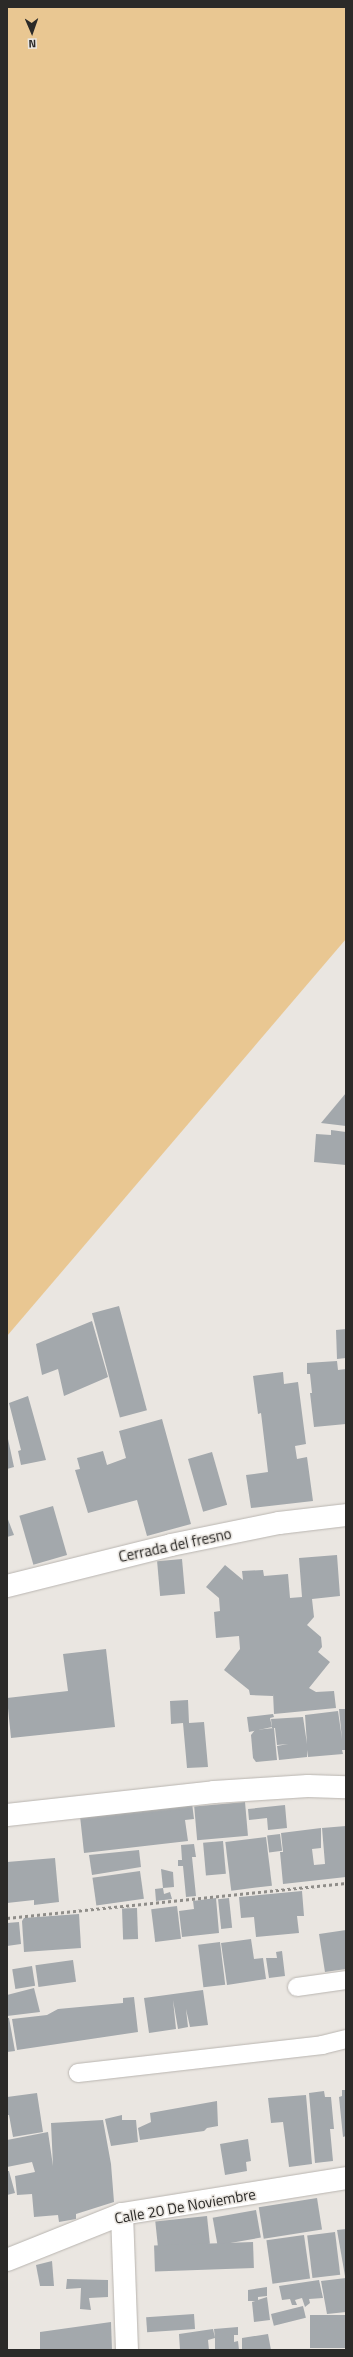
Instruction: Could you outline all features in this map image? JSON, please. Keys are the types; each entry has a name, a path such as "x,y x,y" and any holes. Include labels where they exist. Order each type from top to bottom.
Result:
{"street":[{"name":"Cerrada del fresno","path":"7,1586 186,1542 279,1523 346,1515"},
{"path":"7,1815 214,1792 308,1786 346,1787"},
{"name":"Calle 20 De Noviembre","path":"7,2260 122,2214 346,2178"},
{"path":"122,2214 127,2350"}],"lane":[{"path":"297,1986 346,1980"},
{"path":"78,2073 322,2045 346,2039"}],"path":[{"path":"7,1918 346,1883"}],"shaded area":[{"path":"7,7 346,7 346,939 7,1336"}],"building":[{"path":"346,1093 346,1126 321,1123"},
{"path":"331,1130 346,1132 346,1165 314,1162 316,1134 331,1135"},
{"path":"119,1306 147,1410 120,1418 92,1313"},
{"path":"92,1321 108,1377 64,1396 58,1369 42,1375 36,1344"},
{"path":"346,1329 346,1358 337,1359 336,1330"},
{"path":"337,1361 338,1370 346,1369 346,1424 314,1427 310,1393 312,1393 310,1374 307,1374 307,1363"},
{"path":"283,1372 284,1384 298,1382 306,1444 295,1446 297,1459 307,1457 313,1501 251,1508 246,1475 268,1472 261,1413 258,1414 253,1376"},
{"path":"28,1396 46,1460 21,1465 18,1451 21,1450 9,1403"},
{"path":"162,1419 191,1524 147,1536 137,1500 88,1513 75,1470 80,1469 77,1458 103,1451 107,1465 126,1458 119,1431"},
{"path":"8,1439 14,1467 7,1469 7,1440"},
{"path":"212,1452 227,1505 203,1512 188,1459"},
{"path":"53,1506 67,1555 33,1565 19,1516"},
{"path":"7,1517 14,1535 7,1537"},
{"path":"337,1555 340,1596 312,1599 314,1617 307,1625 321,1637 322,1647 318,1652 330,1662 309,1688 316,1692 334,1691 336,1708 274,1714 273,1693 273,1696 250,1695 249,1690 224,1670 240,1649 239,1636 216,1638 214,1612 220,1611 219,1598 206,1587 225,1565 243,1580 242,1571 263,1570 264,1576 288,1574 290,1598 302,1597 299,1558"},
{"path":"182,1559 185,1594 160,1596 157,1561"},
{"path":"106,1649 115,1727 11,1738 7,1698 68,1691 63,1654"},
{"path":"188,1700 189,1723 204,1722 208,1767 187,1768 183,1723 171,1724 170,1701"},
{"path":"339,1709 346,1709 346,1750 342,1750 343,1754 308,1757 308,1750 307,1757 279,1760 277,1746 288,1744 277,1745 275,1728 272,1728 271,1719 303,1717 307,1744 305,1715 338,1711 342,1739"},
{"path":"273,1714 274,1717 270,1718 272,1727 249,1732 247,1717"},
{"path":"274,1728 277,1760 256,1762 253,1758 251,1735 255,1730"},
{"path":"245,1802 248,1836 197,1840 194,1806"},
{"path":"192,1803 194,1819 185,1820 188,1841 84,1853 80,1816"},
{"path":"285,1805 287,1828 268,1830 267,1818 249,1820 248,1809"},
{"path":"346,1826 346,1877 283,1884 280,1852 283,1852 281,1833 321,1828 321,1848 312,1849 314,1865 325,1864 322,1828"},
{"path":"280,1834 282,1851 269,1852 267,1836"},
{"path":"266,1837 272,1886 231,1891 225,1842"},
{"path":"223,1841 226,1874 206,1876 203,1843"},
{"path":"194,1844 196,1857 192,1857 196,1896 186,1897 183,1866 178,1866 178,1860 182,1860 181,1845"},
{"path":"139,1850 141,1867 92,1875 89,1855"},
{"path":"55,1858 59,1902 34,1905 34,1900 7,1903 7,1862"},
{"path":"161,1869 173,1872 174,1887 163,1888"},
{"path":"140,1871 144,1899 96,1905 92,1878"},
{"path":"163,1888 164,1894 170,1892 172,1899 156,1901 155,1889"},
{"path":"302,1891 304,1916 297,1916 299,1933 256,1937 254,1917 241,1918 239,1897"},
{"path":"216,1898 219,1933 182,1937 179,1911 194,1909 193,1901"},
{"path":"229,1898 232,1928 221,1929 218,1899"},
{"path":"177,1906 181,1939 155,1942 151,1909"},
{"path":"137,1908 138,1939 123,1940 122,1909"},
{"path":"79,1914 81,1948 24,1952 22,1921 24,1918"},
{"path":"19,1922 21,1944 7,1946 7,1923"},
{"path":"346,1930 346,1969 325,1972 319,1934"},
{"path":"251,1939 254,1959 263,1958 266,1979 227,1985 221,1943"},
{"path":"220,1942 225,1985 203,1987 198,1945"},
{"path":"282,1951 285,1976 269,1978 266,1958 277,1958 276,1952"},
{"path":"73,1960 76,1982 38,1987 35,1965"},
{"path":"32,1966 35,1986 15,1989 12,1969"},
{"path":"34,1988 40,2012 7,2016 7,1995"},
{"path":"203,1990 208,2025 190,2027 186,2009 188,2027 178,2029 173,2000 176,2029 149,2033 144,1998"},
{"path":"134,1997 138,2032 17,2050 12,2019 47,2015 58,2009 123,2003 123,1998"},
{"path":"7,2018 9,2018 15,2051 7,2052"},
{"path":"342,2090 346,2090 346,2136 343,2137 339,2097 342,2096"},
{"path":"324,2091 325,2097 331,2097 334,2129 330,2129 333,2161 315,2163 309,2093"},
{"path":"37,2093 43,2132 13,2137 9,2115 7,2115 7,2097"},
{"path":"306,2095 312,2164 289,2167 283,2122 271,2123 268,2098"},
{"path":"217,2101 218,2126 207,2128 204,2131 140,2140 138,2128 151,2122 150,2113"},
{"path":"122,2115 122,2120 136,2120 138,2142 111,2146 105,2119"},
{"path":"103,2120 111,2164 114,2202 76,2214 76,2219 59,2222 58,2215 34,2217 32,2194 17,2195 15,2176 35,2172 32,2162 7,2167 7,2140 48,2132 53,2166 51,2123"},
{"path":"248,2139 251,2161 246,2162 247,2171 225,2175 220,2144"},
{"path":"7,2171 9,2171 15,2193 7,2195"},
{"path":"317,2198 322,2230 264,2239 259,2207"},
{"path":"256,2210 261,2238 218,2245 213,2218"},
{"path":"207,2216 210,2244 158,2249 155,2221"},
{"path":"346,2229 346,2276 345,2276 337,2230"},
{"path":"335,2232 340,2275 312,2278 307,2235"},
{"path":"304,2235 310,2279 272,2284 266,2240"},
{"path":"253,2242 254,2268 155,2271 154,2245"},
{"path":"52,2261 54,2286 40,2286 36,2265"},
{"path":"346,2278 346,2312 327,2314 321,2281"},
{"path":"67,2279 108,2280 108,2297 89,2298 91,2310 80,2309 81,2288 66,2289"},
{"path":"319,2280 323,2298 309,2299 310,2303 305,2307 302,2298 295,2300 297,2305 292,2305 290,2299 282,2300 279,2286"},
{"path":"267,2287 267,2296 258,2297 258,2301 248,2301 248,2290"},
{"path":"267,2297 270,2320 254,2322 252,2302"},
{"path":"303,2306 306,2318 274,2326 271,2314"},
{"path":"194,2314 195,2329 147,2332 146,2317"},
{"path":"310,2315 346,2315 346,2348 310,2348"},
{"path":"111,2322 112,2350 40,2350 40,2332"},
{"path":"238,2327 238,2335 234,2335 234,2342 238,2341 239,2350 215,2350 214,2329"},
{"path":"213,2329 215,2338 208,2340 209,2350 180,2350 179,2334"},
{"path":"268,2334 271,2350 242,2350 242,2338"}]}
